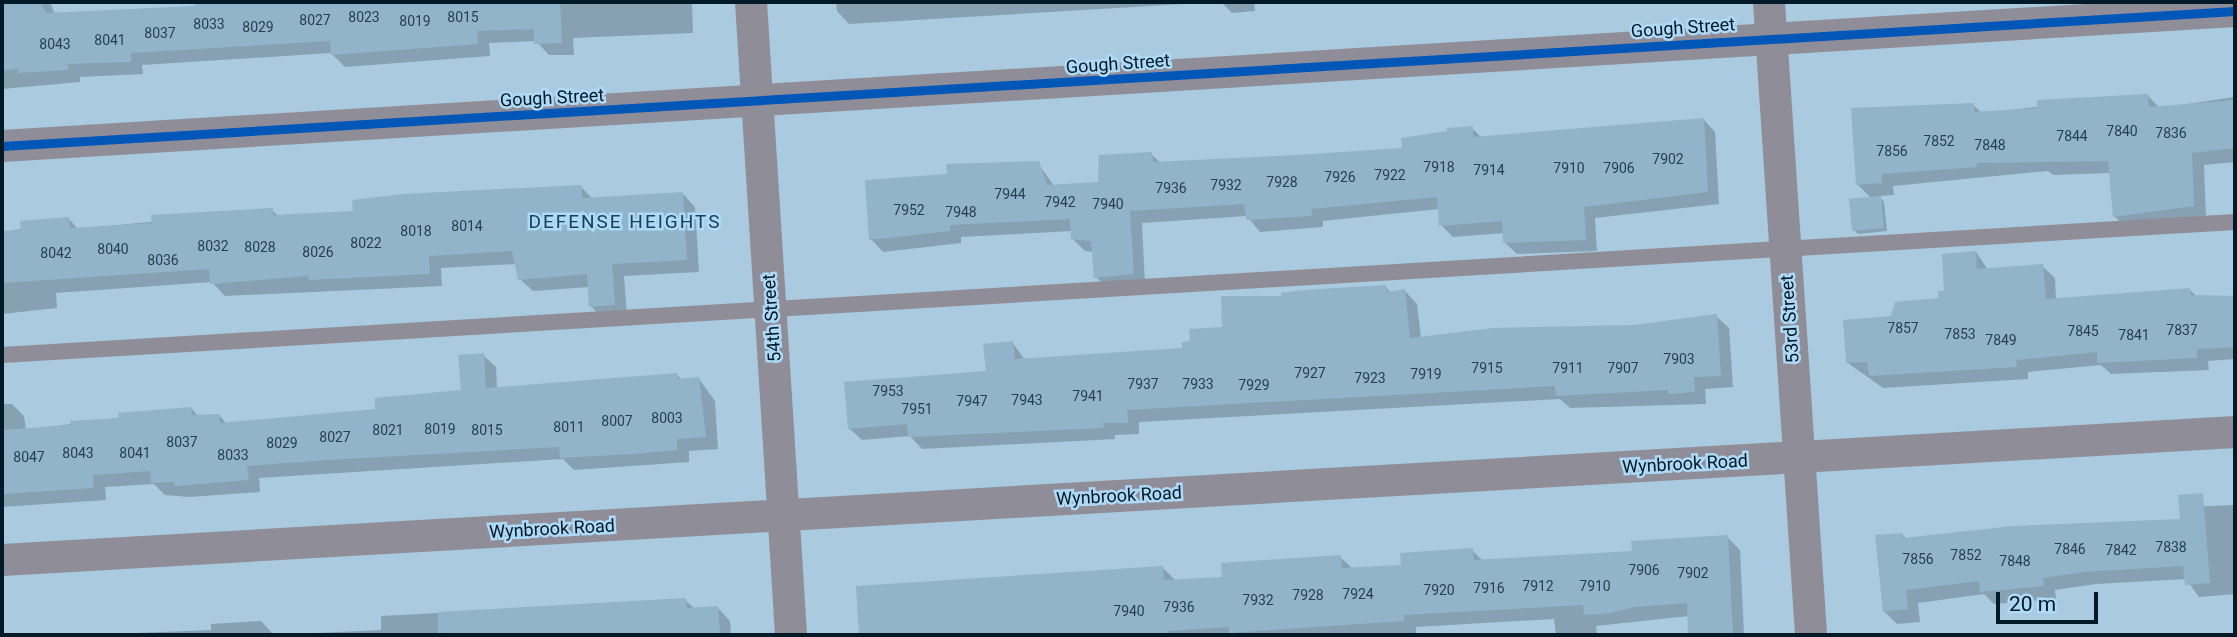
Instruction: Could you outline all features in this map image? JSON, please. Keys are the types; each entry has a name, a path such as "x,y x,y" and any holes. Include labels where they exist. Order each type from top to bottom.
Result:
{"street":[{"name":"54th Street","path":"751,2 791,635"},
{"name":"53rd Street","path":"1769,2 1811,635"},
{"name":"Gough Street","path":"2,146 2235,11"},
{"name":"Wynbrook Road","path":"2,560 2235,432"}],"lane":[{"path":"2,355 2235,222"}],"building":[{"path":"40,2 46,13 194,6 194,2 560,2 562,43 534,44 534,29 477,31 478,44 331,55 330,41 131,53 131,62 68,64 68,70 18,73 18,69 2,70 2,5"},
{"path":"2148,94 2149,107 2235,100 2235,148 2192,153 2194,206 2113,217 2108,161 1977,163 1977,167 1882,174 1882,183 1856,185 1851,108 1974,103 1974,112 2037,108 2037,100"},
{"path":"1704,118 1708,192 1584,207 1586,240 1503,243 1502,221 1439,226 1437,197 1311,209 1312,216 1246,220 1244,204 1130,211 1134,274 1094,278 1091,241 1071,239 1070,219 950,225 950,231 869,240 865,180 947,174 946,164 1039,161 1047,185 1098,182 1099,155 1152,152 1153,162 1296,155 1402,148 1401,138 1447,131 1447,128 1473,126 1473,137"},
{"path":"582,185 582,198 683,192 687,260 612,264 615,305 589,307 587,274 518,280 512,251 429,256 430,274 309,280 308,276 210,284 209,269 2,283 2,231 21,230 20,221 69,217 70,228 152,223 151,215 273,208 273,215 353,211 352,200 403,194"},
{"path":"1881,196 1884,228 1852,231 1849,199"},
{"path":"1976,251 1977,269 2043,264 2046,299 2190,288 2191,295 2235,296 2235,347 2197,349 2197,358 2097,363 2097,352 2016,360 2017,367 1869,376 1867,362 1846,363 1843,320 1891,316 1895,302 1938,298 1938,291 1944,291 1942,254"},
{"path":"1386,285 1387,292 1405,289 1410,338 1493,328 1634,325 1717,314 1721,376 1694,377 1695,392 1669,394 1668,390 1556,396 1555,386 1127,410 1128,423 1103,423 1104,428 908,437 907,424 848,429 844,382 986,371 983,344 1013,341 1015,359 1182,348 1182,342 1190,341 1189,329 1222,327 1221,296 1281,296 1281,293 1303,290"},
{"path":"484,353 486,388 678,373 677,379 699,377 706,437 677,439 677,450 633,454 560,458 559,447 247,466 249,480 175,486 174,482 151,483 150,471 93,475 94,488 2,494 2,430 71,425 70,421 119,418 118,413 191,407 192,415 219,414 220,423 375,409 375,398 461,390 458,355"},
{"path":"2203,493 2210,583 2185,585 2183,566 2083,572 2043,578 2044,586 1980,592 1979,581 1906,590 1908,609 1883,612 1875,535 1902,533 1903,538 2013,526 2180,519 2178,495"},
{"path":"1728,535 1733,635 1688,635 1687,603 1634,607 1611,613 1584,615 1583,605 1404,615 1404,621 1229,633 1229,627 1168,631 1168,635 859,635 856,586 1163,566 1164,580 1222,577 1221,563 1341,555 1342,568 1401,565 1400,553 1473,548 1474,560 1632,551 1631,541"},
{"path":"686,598 687,608 718,606 720,635 438,635 438,612"}],"cycle path":[{"path":"2,146 2235,11"}],"district":[{"name":"DEFENSE HEIGHTS","path":"625,222"}]}
